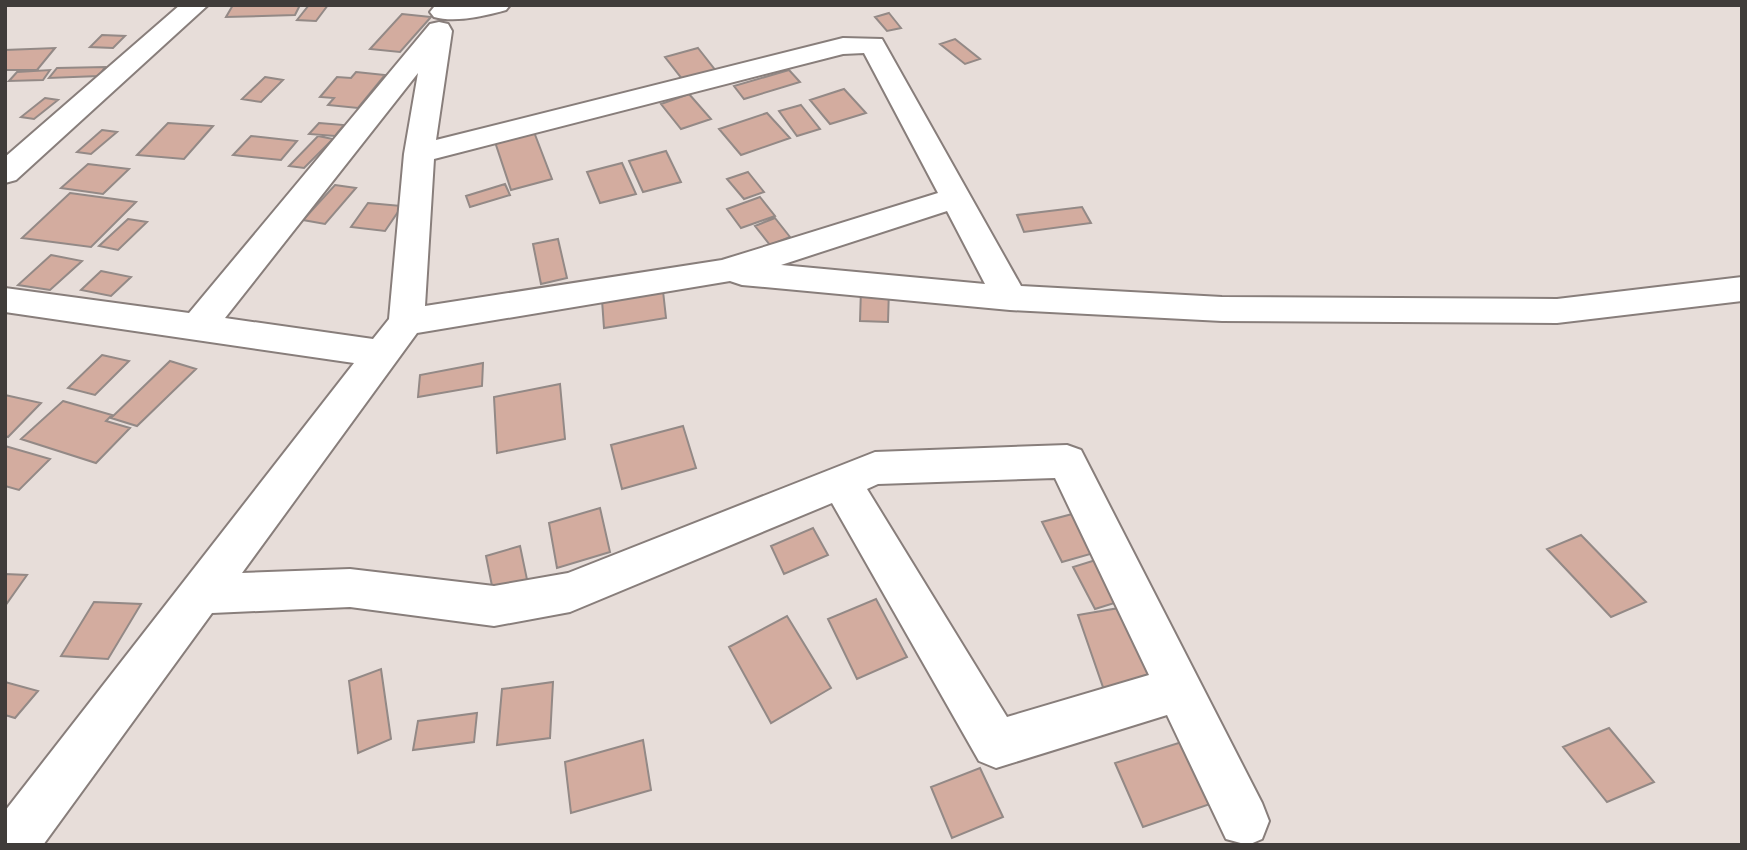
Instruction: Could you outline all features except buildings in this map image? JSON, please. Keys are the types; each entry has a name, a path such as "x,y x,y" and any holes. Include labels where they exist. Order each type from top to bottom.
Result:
{"street":[{"path":"5,173 195,5"},
{"path":"200,326 442,15 497,5"},
{"path":"11,845 395,338 419,154 442,15"},
{"path":"419,154 843,46 873,45 1010,298"},
{"path":"5,300 200,326 395,338 724,271 956,198"},
{"path":"724,271 1010,298 1222,309 1557,312 1742,289"},
{"path":"201,594 350,587 494,606 570,592 875,468 1067,461 1244,821"},
{"path":"841,482 996,744 1179,689"}]}
